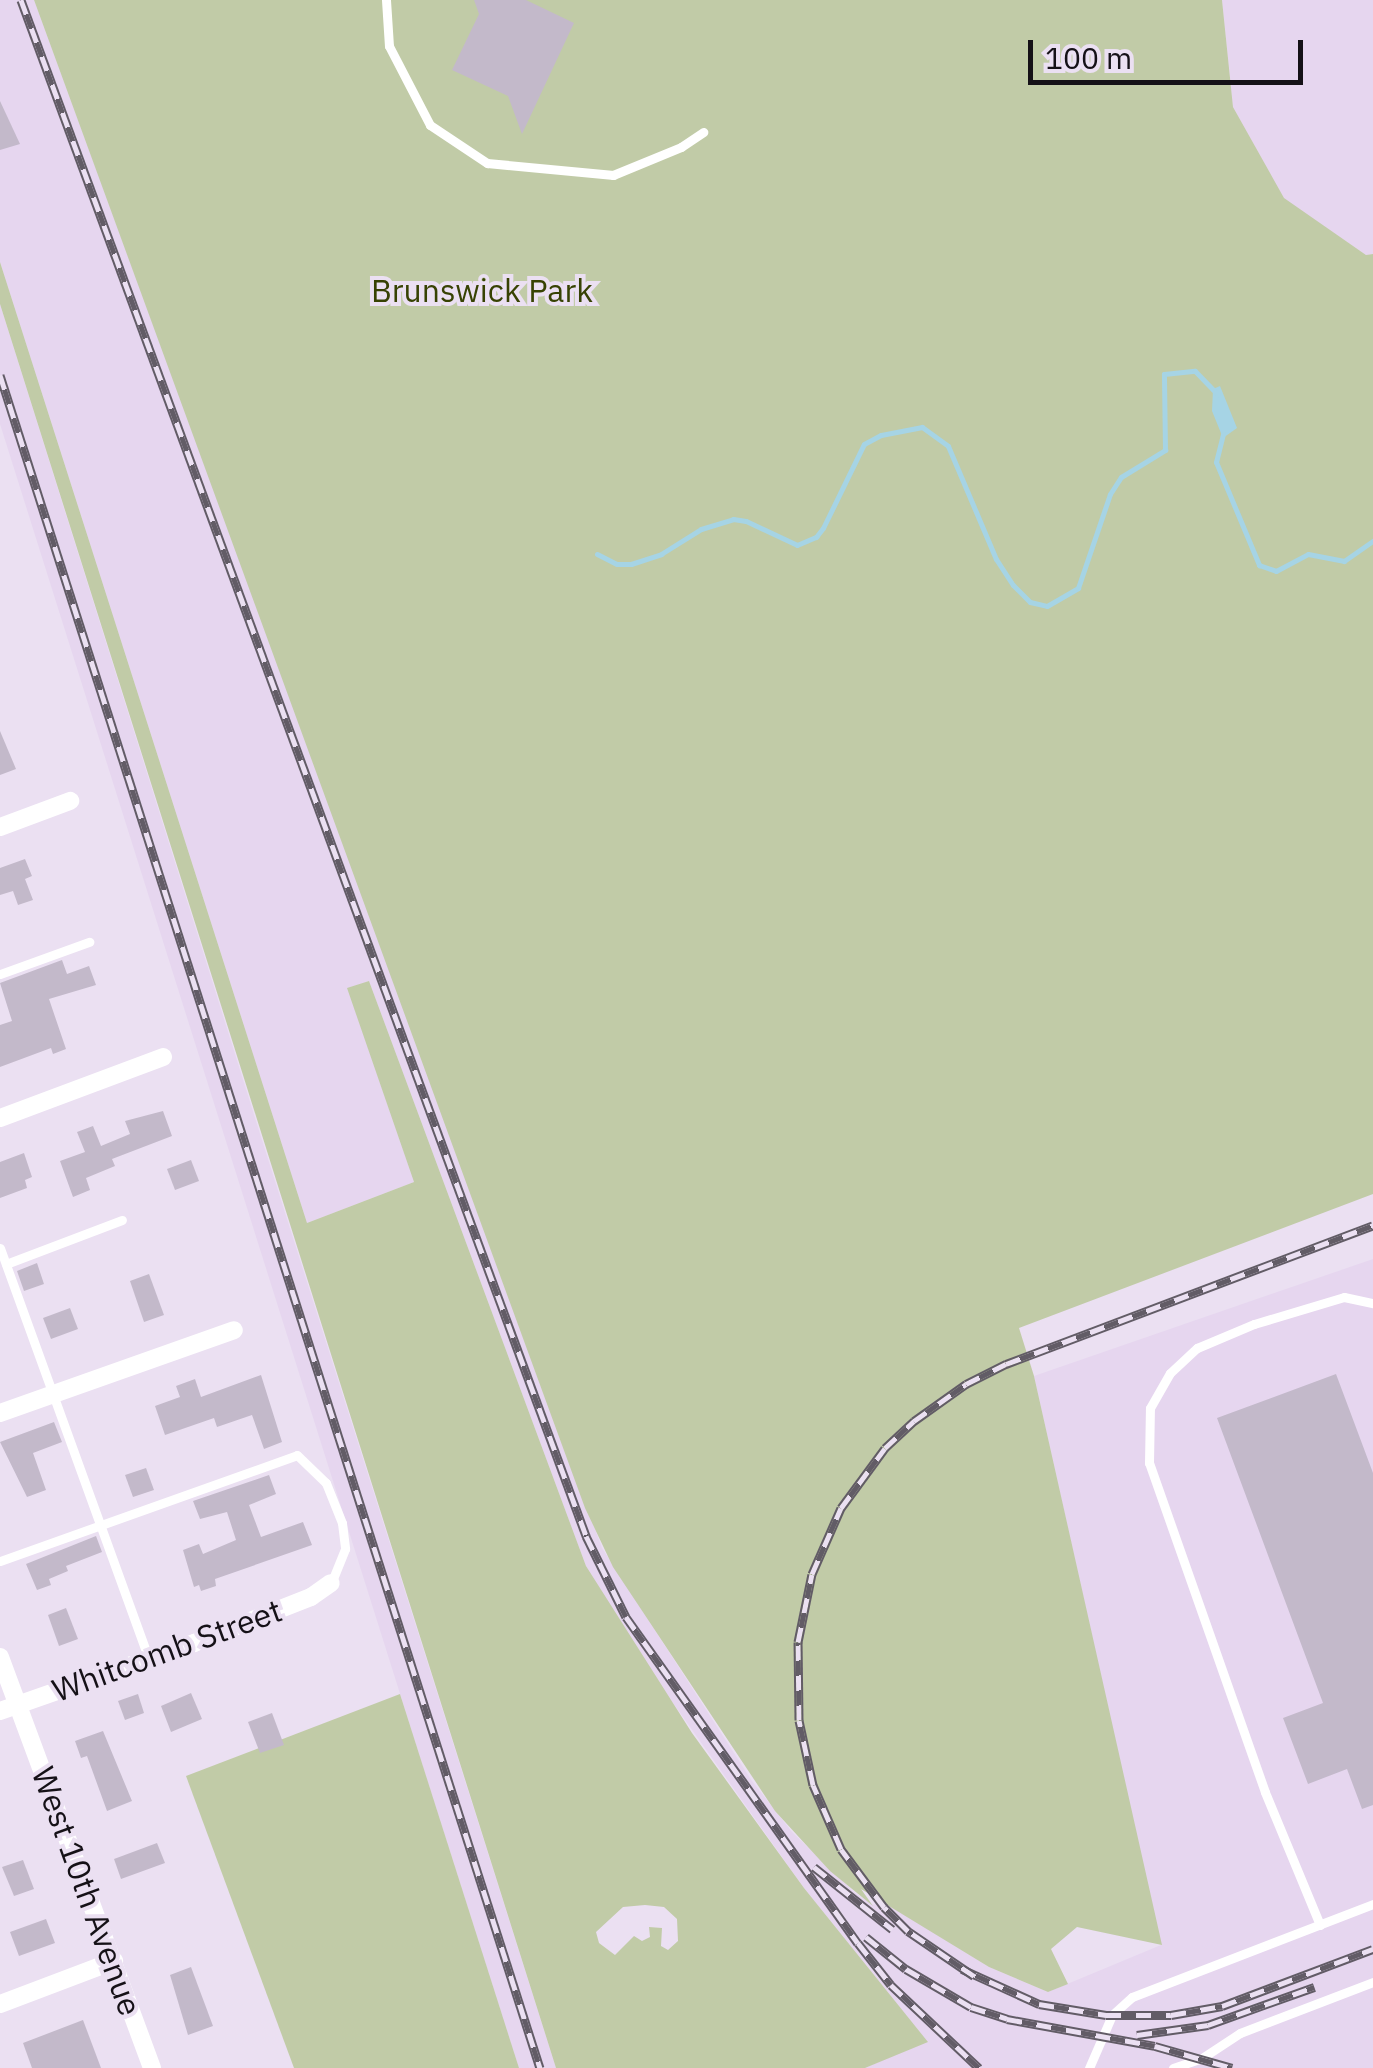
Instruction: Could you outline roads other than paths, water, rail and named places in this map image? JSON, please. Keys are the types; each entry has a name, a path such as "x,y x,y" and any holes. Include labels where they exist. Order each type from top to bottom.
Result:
{"street":[{"path":"0,827 70,801"},
{"path":"0,1118 163,1057"},
{"path":"0,1413 234,1330"},
{"name":"Whitcomb Street","path":"9,1708 311,1597 330,1583"},
{"name":"West 10th Avenue","path":"0,1657 9,1708 114,1961 152,2068"},
{"path":"0,2004 114,1961"}],"lane":[{"path":"386,0 389,46 430,126 486,163 613,175 681,147 703,132"},
{"path":"0,974 89,942"},
{"path":"6,1264 122,1220"},
{"path":"0,1248 149,1659"},
{"path":"1320,1925 1265,1792 1149,1462 1150,1408 1170,1374 1197,1348 1254,1324 1344,1297 1373,1303"},
{"path":"0,1561 297,1455 326,1483 342,1523 345,1550 330,1583"},
{"path":"1089,2068 1112,2015 1132,1997 1373,1904"},
{"path":"1173,2068 1202,2058 1240,2034 1373,1982"}],"water":[{"path":"1220,386 1237,428 1223,438 1212,411 1213,389"}],"waterway":[{"path":"597,554 617,564 631,564 661,554 701,529 733,519 746,521 797,545 816,537 823,528 864,444 881,435 922,427 948,446 996,559 1013,585 1030,602 1047,606 1078,588 1110,494 1121,477 1165,450 1164,374 1195,371 1217,394"},
{"path":"1223,434 1216,462 1259,565 1276,571 1308,554 1344,561 1373,541"}],"railway":[{"path":"21,0 586,1536 626,1617 858,1943 891,1985 979,2068"},
{"path":"0,375 540,2068"},
{"path":"974,1976 908,1931 884,1907 841,1849 813,1785 799,1720 798,1642 812,1574 841,1508 885,1448 914,1421 966,1384 1006,1364 1373,1225"},
{"path":"814,1867 892,1929"},
{"path":"866,1937 906,1969 971,2007 1007,2019 1155,2046 1232,2068"},
{"path":"962,1969 1039,2004 1106,2015 1171,2015 1222,2006 1373,1949"},
{"path":"1137,2035 1208,2025 1314,1987"}],"park label":[{"name":"Brunswick Park","path":"482,290"}]}
